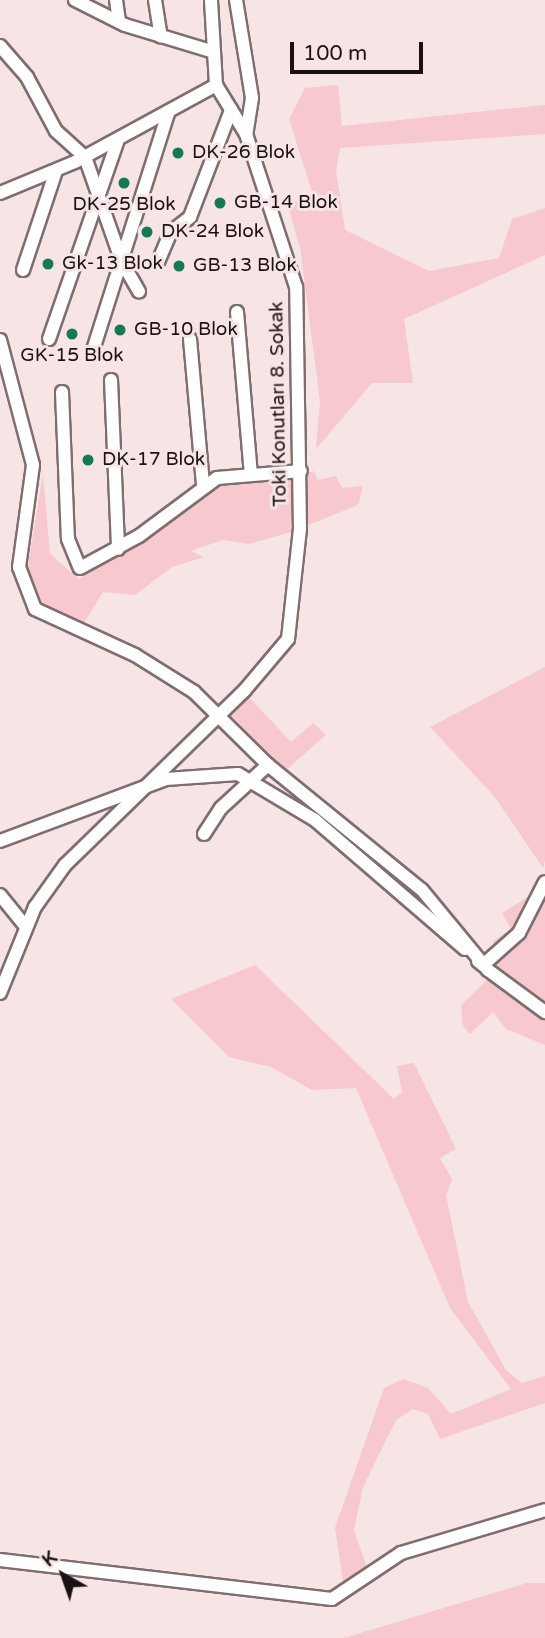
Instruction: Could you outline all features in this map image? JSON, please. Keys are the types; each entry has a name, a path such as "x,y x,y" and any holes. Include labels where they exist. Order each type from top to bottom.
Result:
{"street":[{"path":"75,0 119,22 214,52"},
{"path":"116,0 119,22"},
{"path":"155,0 161,37"},
{"name":"Toki Konutları 8. Sokak","path":"0,993 26,928 65,865 219,712 288,639 301,471 296,287 246,134 216,85 211,0"},
{"path":"236,0 252,98 246,134"},
{"path":"0,46 57,131 85,157 98,202 122,262 139,292"},
{"path":"0,193 85,157 216,85"},
{"path":"159,262 171,232 190,217 231,110"},
{"path":"93,350 168,113"},
{"path":"49,339 118,140"},
{"path":"23,270 56,171"},
{"path":"237,312 251,474"},
{"path":"190,339 203,486"},
{"path":"0,340 33,465 19,567 30,601 61,625 152,664 219,712 268,765 422,890 483,964"},
{"path":"111,380 118,549"},
{"path":"62,392 68,539 80,568 118,549 203,486 251,474 301,471"},
{"path":"204,834 221,808 268,765"},
{"path":"0,841 146,785 201,773 254,780 335,836 483,964 545,1012"},
{"path":"483,964 524,927 545,882"},
{"path":"0,895 26,928"},
{"path":"0,1560 332,1599 401,1553 545,1510"}],"shaded area":[{"path":"338,85 342,126 545,105 545,134 340,148 336,171 345,230 429,271 499,258 512,219 545,208 545,255 404,319 413,383 372,383 316,449 320,401 300,247 287,204 313,195 289,119 305,88"},
{"path":"314,471 318,480 336,476 342,488 363,486 358,505 291,532 249,544 223,540 190,551 204,557 172,567 135,595 103,592 82,626 47,608 31,587 27,571 43,475 50,554 79,579 216,486 284,481"},
{"path":"545,667 543,868 494,796 430,727"},
{"path":"246,694 291,742 313,723 326,735 286,770 220,704"},
{"path":"533,894 514,932 494,947 493,941 511,929 502,913"},
{"path":"545,896 545,1006 492,963 534,921"},
{"path":"255,965 394,1099 402,1092 397,1066 414,1063 456,1149 440,1158 452,1179 446,1195 468,1302 506,1370 522,1383 545,1376 545,1403 440,1439 428,1414 413,1409 396,1420 363,1487 354,1530 367,1567 343,1581 335,1528 384,1388 403,1379 428,1388 451,1414 511,1389 450,1308 356,1088 312,1090 271,1067 229,1057 171,999"},
{"path":"489,978 545,1018 545,1045 506,1029 493,1012 470,1034 463,1026 461,1005"},
{"path":"527,1583 545,1583 545,1638 344,1638"}],"place":[{"name":"DK-26 Blok","path":"178,153"},
{"name":"DK-25 Blok","path":"124,183"},
{"name":"GB-14 Blok","path":"220,203"},
{"name":"DK-24 Blok","path":"147,232"},
{"name":"Gk-13 Blok","path":"48,264"},
{"name":"GB-13 Blok","path":"179,266"},
{"name":"GB-10 Blok","path":"120,330"},
{"name":"GK-15 Blok","path":"72,334"},
{"name":"DK-17 Blok","path":"88,460"}]}
